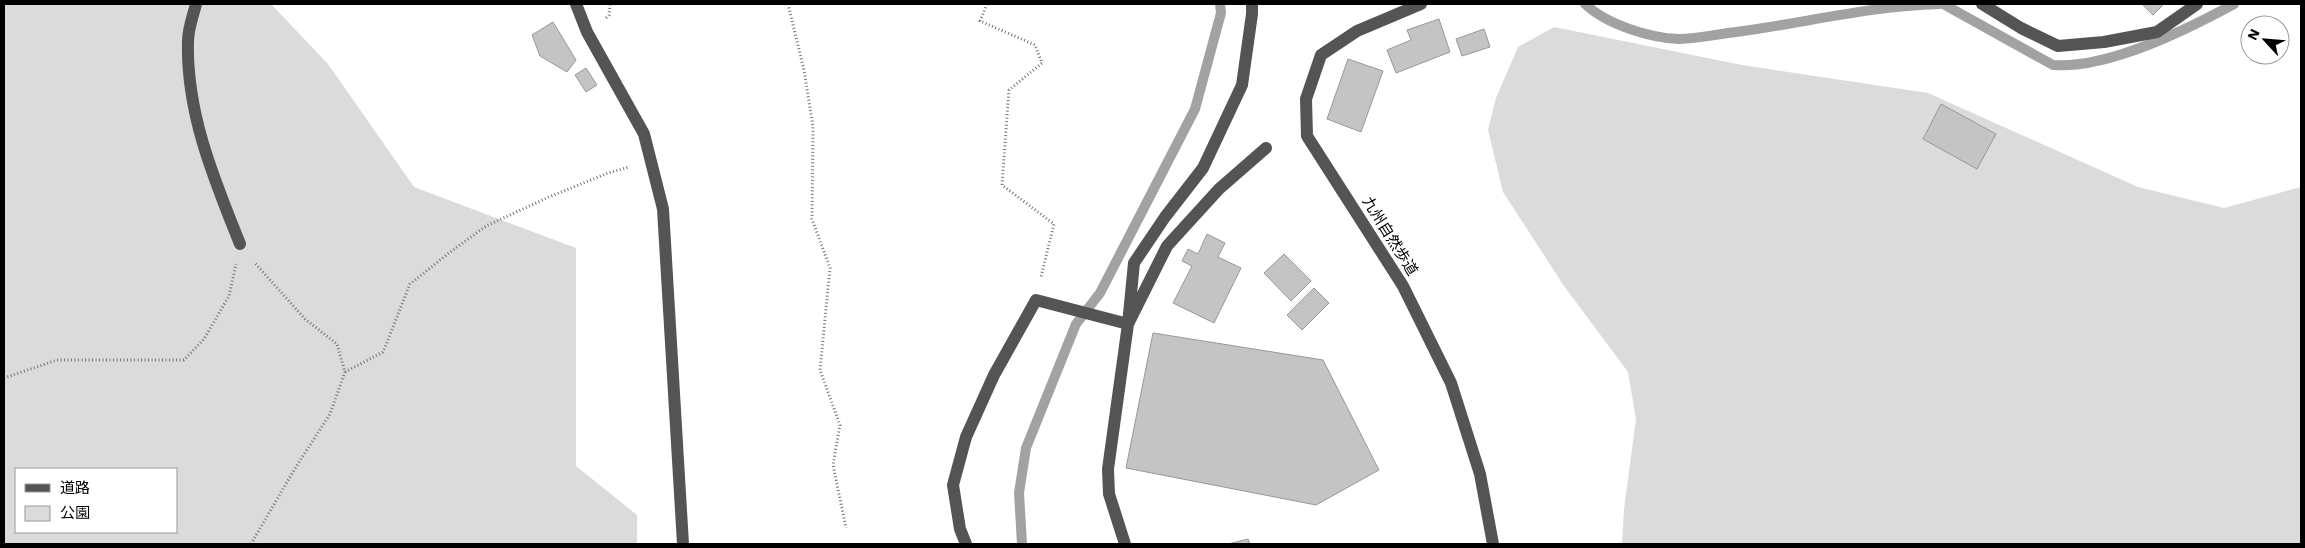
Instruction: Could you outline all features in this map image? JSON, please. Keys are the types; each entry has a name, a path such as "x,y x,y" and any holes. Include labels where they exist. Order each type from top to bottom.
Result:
{"street":[{"path":"196,4 188,40 190,85 198,130 216,184 240,244"},
{"path":"576,4 588,32 644,134 663,209 684,544"},
{"path":"1125,544 1109,494 1108,469 1128,324 1134,263 1165,217 1203,168 1242,85 1252,4"},
{"name":"九州自然歩道","path":"1421,4 1357,31 1321,55 1306,99 1307,136 1403,286 1451,383 1480,474 1493,544"},
{"path":"1982,4 2021,28 2058,46 2104,42 2157,32 2197,4"},
{"path":"1128,324 1166,246 1219,189 1266,148"},
{"path":"966,544 960,529 953,485 966,437 994,375 1036,300 1128,324"}],"path":[{"path":"788,4 804,70 813,127 812,220 830,268 820,370 840,425 833,466 846,528"},
{"path":"988,4 980,21 1035,45 1042,63 1009,90 1002,185 1054,224 1036,300"},
{"path":"345,372 383,352 410,284 486,226 608,173 651,161"},
{"path":"240,244 269,281 305,319 337,344 345,372 330,414 294,470 251,544"},
{"path":"4,378 56,360 184,360 204,339 229,296 240,244"}],"green space":[{"path":"4,4 271,4 328,64 414,187 576,248 576,466 637,515 637,544 4,544"},
{"path":"1554,27 1742,65 1928,93 2138,187 2224,208 2301,187 2301,544 1622,544 1624,509 1636,419 1628,372 1564,286 1503,192 1488,130 1496,98 1518,47"}],"building":[{"path":"2142,4 2164,4 2153,15"},
{"path":"1439,19 1450,52 1396,73 1387,50 1411,40 1407,30"},
{"path":"553,22 576,60 567,72 540,56 532,35"},
{"path":"1484,29 1490,47 1462,56 1456,39"},
{"path":"1348,59 1383,71 1361,132 1327,119"},
{"path":"586,68 597,85 586,92 575,75"},
{"path":"1941,104 1996,134 1977,169 1923,139"},
{"path":"1207,234 1225,243 1218,257 1241,268 1214,323 1173,303 1192,266 1182,261 1188,249 1198,254"},
{"path":"1284,254 1311,281 1291,301 1264,273"},
{"path":"1314,288 1329,303 1302,330 1287,315"},
{"path":"1153,333 1323,360 1379,470 1316,505 1126,468"},
{"path":"1248,539 1250,544 1228,544"}],"waterway":[{"path":"1022,544 1019,493 1026,448 1076,324 1100,293 1195,109 1221,13 1220,4"},
{"path":"1585,4 1604,18 1629,29 1655,36 1679,39 1888,8 1939,4"},
{"path":"1943,4 2053,65 2075,65 2098,61 2146,46 2234,4"}]}
